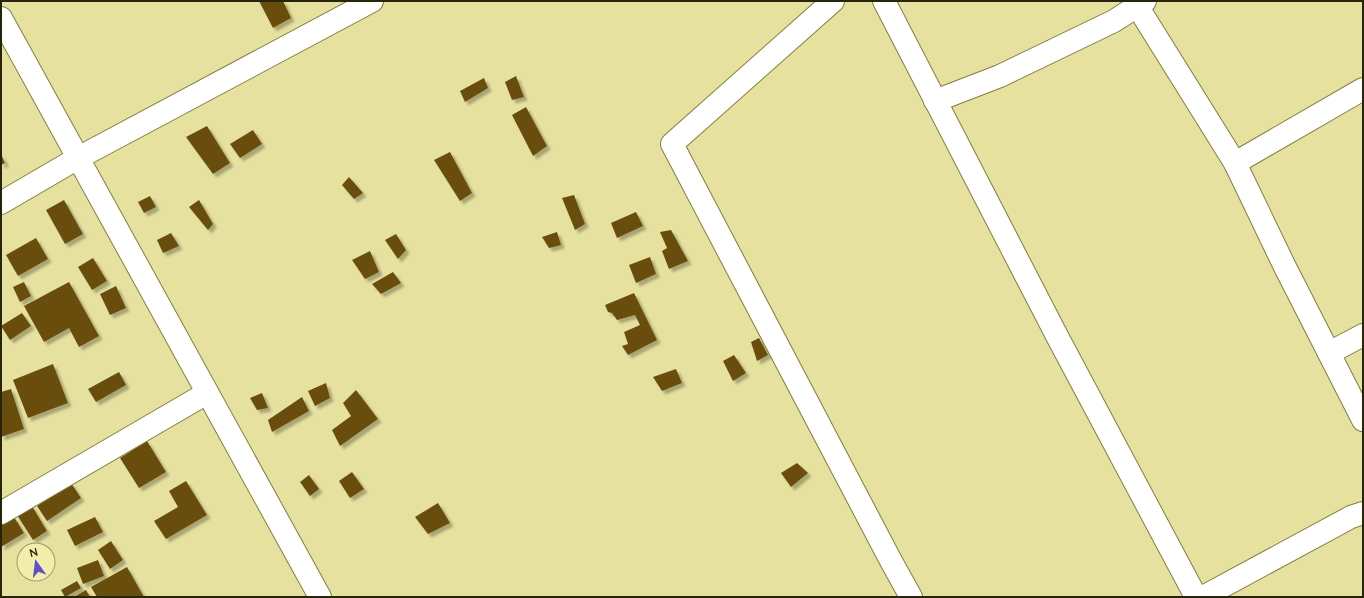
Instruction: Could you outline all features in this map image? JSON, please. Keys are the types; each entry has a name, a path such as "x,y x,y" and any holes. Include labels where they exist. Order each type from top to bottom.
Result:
{"street":[{"path":"1,203 78,158 372,1"},
{"path":"833,1 672,144 911,597"},
{"path":"884,1 1057,336 1196,597"},
{"path":"935,101 1000,76 1114,21 1139,3 1235,163 1363,420"},
{"path":"1,18 320,597"},
{"path":"1235,163 1363,89"},
{"path":"1329,353 1363,335"},
{"path":"1,514 208,394"},
{"path":"1202,597 1351,517 1363,513"}],"building":[{"path":"259,1 283,1 291,18 273,28"},
{"path":"516,76 524,97 512,100 505,82"},
{"path":"484,78 488,88 465,102 460,91"},
{"path":"526,107 547,146 533,156 512,115"},
{"path":"207,126 230,163 213,174 186,137"},
{"path":"253,130 262,144 240,158 230,144"},
{"path":"450,152 472,193 460,201 434,160"},
{"path":"1,154 5,163 1,165"},
{"path":"349,177 363,193 354,199 342,185"},
{"path":"574,195 585,224 575,230 562,198"},
{"path":"150,196 156,207 144,213 138,202"},
{"path":"64,200 83,234 65,244 46,210"},
{"path":"199,200 213,224 208,230 189,207"},
{"path":"636,212 643,226 617,238 611,223"},
{"path":"671,230 688,261 669,269 662,251 667,248 660,232"},
{"path":"557,232 561,245 549,248 542,237"},
{"path":"171,233 179,246 163,253 157,240"},
{"path":"396,234 406,250 398,259 385,240"},
{"path":"36,238 48,259 18,276 6,255"},
{"path":"370,251 379,272 365,279 352,260"},
{"path":"650,257 656,274 636,283 629,265"},
{"path":"93,258 107,281 92,290 78,267"},
{"path":"393,272 401,283 381,294 372,284"},
{"path":"24,282 31,296 20,302 13,287"},
{"path":"69,282 99,336 79,347 69,328 44,342 24,306"},
{"path":"116,286 126,308 110,315 100,294"},
{"path":"634,293 657,340 628,355 622,346 628,344 624,332 640,325 635,315 617,320 612,313 608,312 605,305"},
{"path":"22,313 31,326 10,340 1,326"},
{"path":"759,338 768,355 757,361 751,342"},
{"path":"734,355 746,373 733,381 723,361"},
{"path":"53,364 68,403 28,418 13,380"},
{"path":"676,369 682,383 662,391 653,377"},
{"path":"119,372 126,385 96,402 88,389"},
{"path":"326,383 330,398 315,406 308,391"},
{"path":"11,389 24,429 1,437 1,392"},
{"path":"356,390 378,419 340,446 332,430 351,416 343,403"},
{"path":"262,393 268,408 257,410 250,398"},
{"path":"302,397 309,411 272,432 268,420"},
{"path":"147,441 166,472 139,488 120,458"},
{"path":"797,463 808,473 791,487 781,473"},
{"path":"352,472 364,489 350,498 339,481"},
{"path":"309,475 319,489 310,496 300,482"},
{"path":"186,481 207,515 166,539 154,521 178,507 169,491"},
{"path":"71,483 81,498 47,521 37,506"},
{"path":"438,503 450,523 428,534 415,517"},
{"path":"32,506 47,531 33,540 17,515"},
{"path":"14,517 24,533 1,547 1,525"},
{"path":"95,517 103,532 75,546 67,530"},
{"path":"111,541 123,560 110,569 98,550"},
{"path":"98,560 104,576 83,584 77,568"},
{"path":"127,567 144,597 97,597 91,587"},
{"path":"77,581 81,588 65,597 61,590"},
{"path":"86,590 90,597 74,597"}]}
